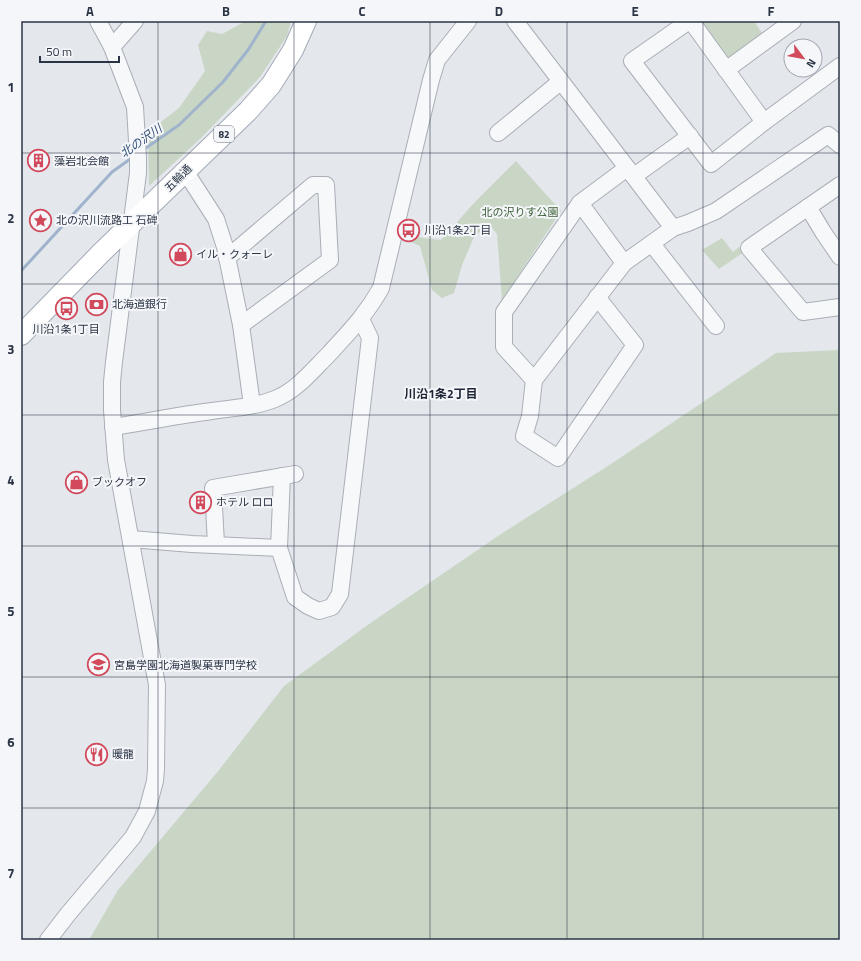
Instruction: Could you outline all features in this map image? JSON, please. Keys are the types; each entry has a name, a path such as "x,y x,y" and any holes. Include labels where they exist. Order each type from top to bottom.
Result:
{"main road":[{"name":"五輪通","path":"27,329 185,170 248,111 271,85 293,50 304,27"}],"street":[{"path":"48,940 63,919 134,837 147,811 155,781 157,685 116,460 113,427 112,382 126,260 136,190 138,143 135,107 112,47 98,21"},
{"path":"112,47 135,21"},
{"path":"113,427 252,405 275,399 292,389 307,377 361,319 381,288 430,80 437,60 468,21"},
{"path":"515,21 560,82 673,228"},
{"path":"764,122 690,21 632,61 711,164 764,122 840,66"},
{"path":"726,70 793,21"},
{"path":"498,133 560,82"},
{"path":"597,297 636,345 558,458 524,436 530,416 534,380 597,297 624,263 673,228 716,211 828,135 840,145"},
{"path":"534,380 504,347 504,312 580,203 690,136"},
{"path":"185,170 216,219 225,247 241,325 252,405"},
{"path":"840,184 749,248 803,312 840,307"},
{"path":"227,258 313,185 326,185 330,260 241,325"},
{"path":"580,203 624,263"},
{"path":"808,207 840,257"},
{"path":"652,244 716,326"},
{"path":"216,544 212,488 289,475 279,548 295,597 308,606 319,611 332,607 340,594 370,338 361,319"},
{"path":"131,539 192,544 279,548"}],"green space":[{"path":"246,21 291,21 287,36 260,77 201,138 149,186 148,132 179,108 205,71 198,45 207,31 222,34"},
{"path":"705,21 754,21 764,36 727,64 698,26"},
{"name":"北の沢りす公園","path":"516,161 561,211 502,300 497,234 490,225 474,237 462,265 454,293 442,298 432,290 420,246 408,241 409,236 441,240 474,203"},
{"path":"722,238 733,252 739,247 744,252 719,269 702,250"},
{"path":"840,350 840,940 89,940 118,890 219,770 284,686 369,624 504,532 608,466 776,353"}],"waterway":[{"name":"北の沢川","path":"143,150 179,125 223,82 248,50 266,21"},
{"name":"北の沢川","path":"21,271 112,172 133,157"}],"place":[{"name":"藻岩北会館","path":"38,161"},
{"name":"北の沢川流路工 石碑","path":"41,220"},
{"name":"川沿1条2丁目","path":"408,230"},
{"name":"イル・クォーレ","path":"180,254"},
{"name":"北海道銀行","path":"97,304"},
{"name":"川沿1条1丁目","path":"66,309"},
{"name":"ブックオフ","path":"77,482"},
{"name":"ホテル ロロ","path":"200,502"},
{"name":"宮島学園北海道製菓専門学校","path":"99,665"},
{"name":"暖龍","path":"96,754"}],"district":[{"name":"川沿1条2丁目","path":"441,394"}]}
